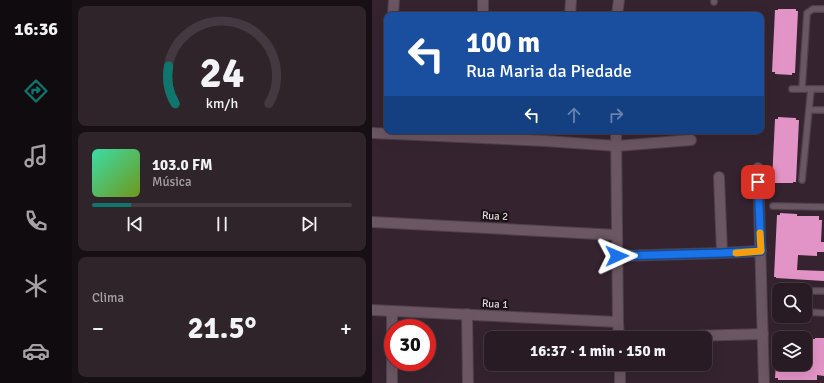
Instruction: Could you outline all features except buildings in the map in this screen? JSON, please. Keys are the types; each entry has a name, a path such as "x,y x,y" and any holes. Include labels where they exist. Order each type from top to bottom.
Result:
{"street":[{"path":"393,12 394,0"},
{"path":"483,0 483,12"},
{"path":"570,12 571,0"},
{"path":"617,12 619,0"},
{"path":"372,133 384,134"},
{"path":"394,134 617,146 691,140"},
{"path":"616,134 619,331"},
{"path":"758,168 764,383"},
{"path":"719,177 722,253"},
{"name":"Rua 2","path":"372,222 617,235"},
{"path":"617,256 761,251"},
{"name":"Rua 1","path":"372,310 618,322"},
{"path":"392,311 392,383"},
{"path":"468,314 468,383"},
{"path":"712,335 763,334"},
{"path":"620,371 620,383"}],"lane":[{"path":"802,89 807,13 814,9 824,9"},
{"path":"792,89 824,89"},
{"path":"802,180 811,89"},
{"path":"808,110 824,110"},
{"path":"773,206 824,207"},
{"path":"812,291 824,291"},
{"path":"812,312 824,313"}],"slow traffic":[{"path":"736,253 761,251 760,233"}],"route":[{"path":"617,256 761,251 758,182"}]}
